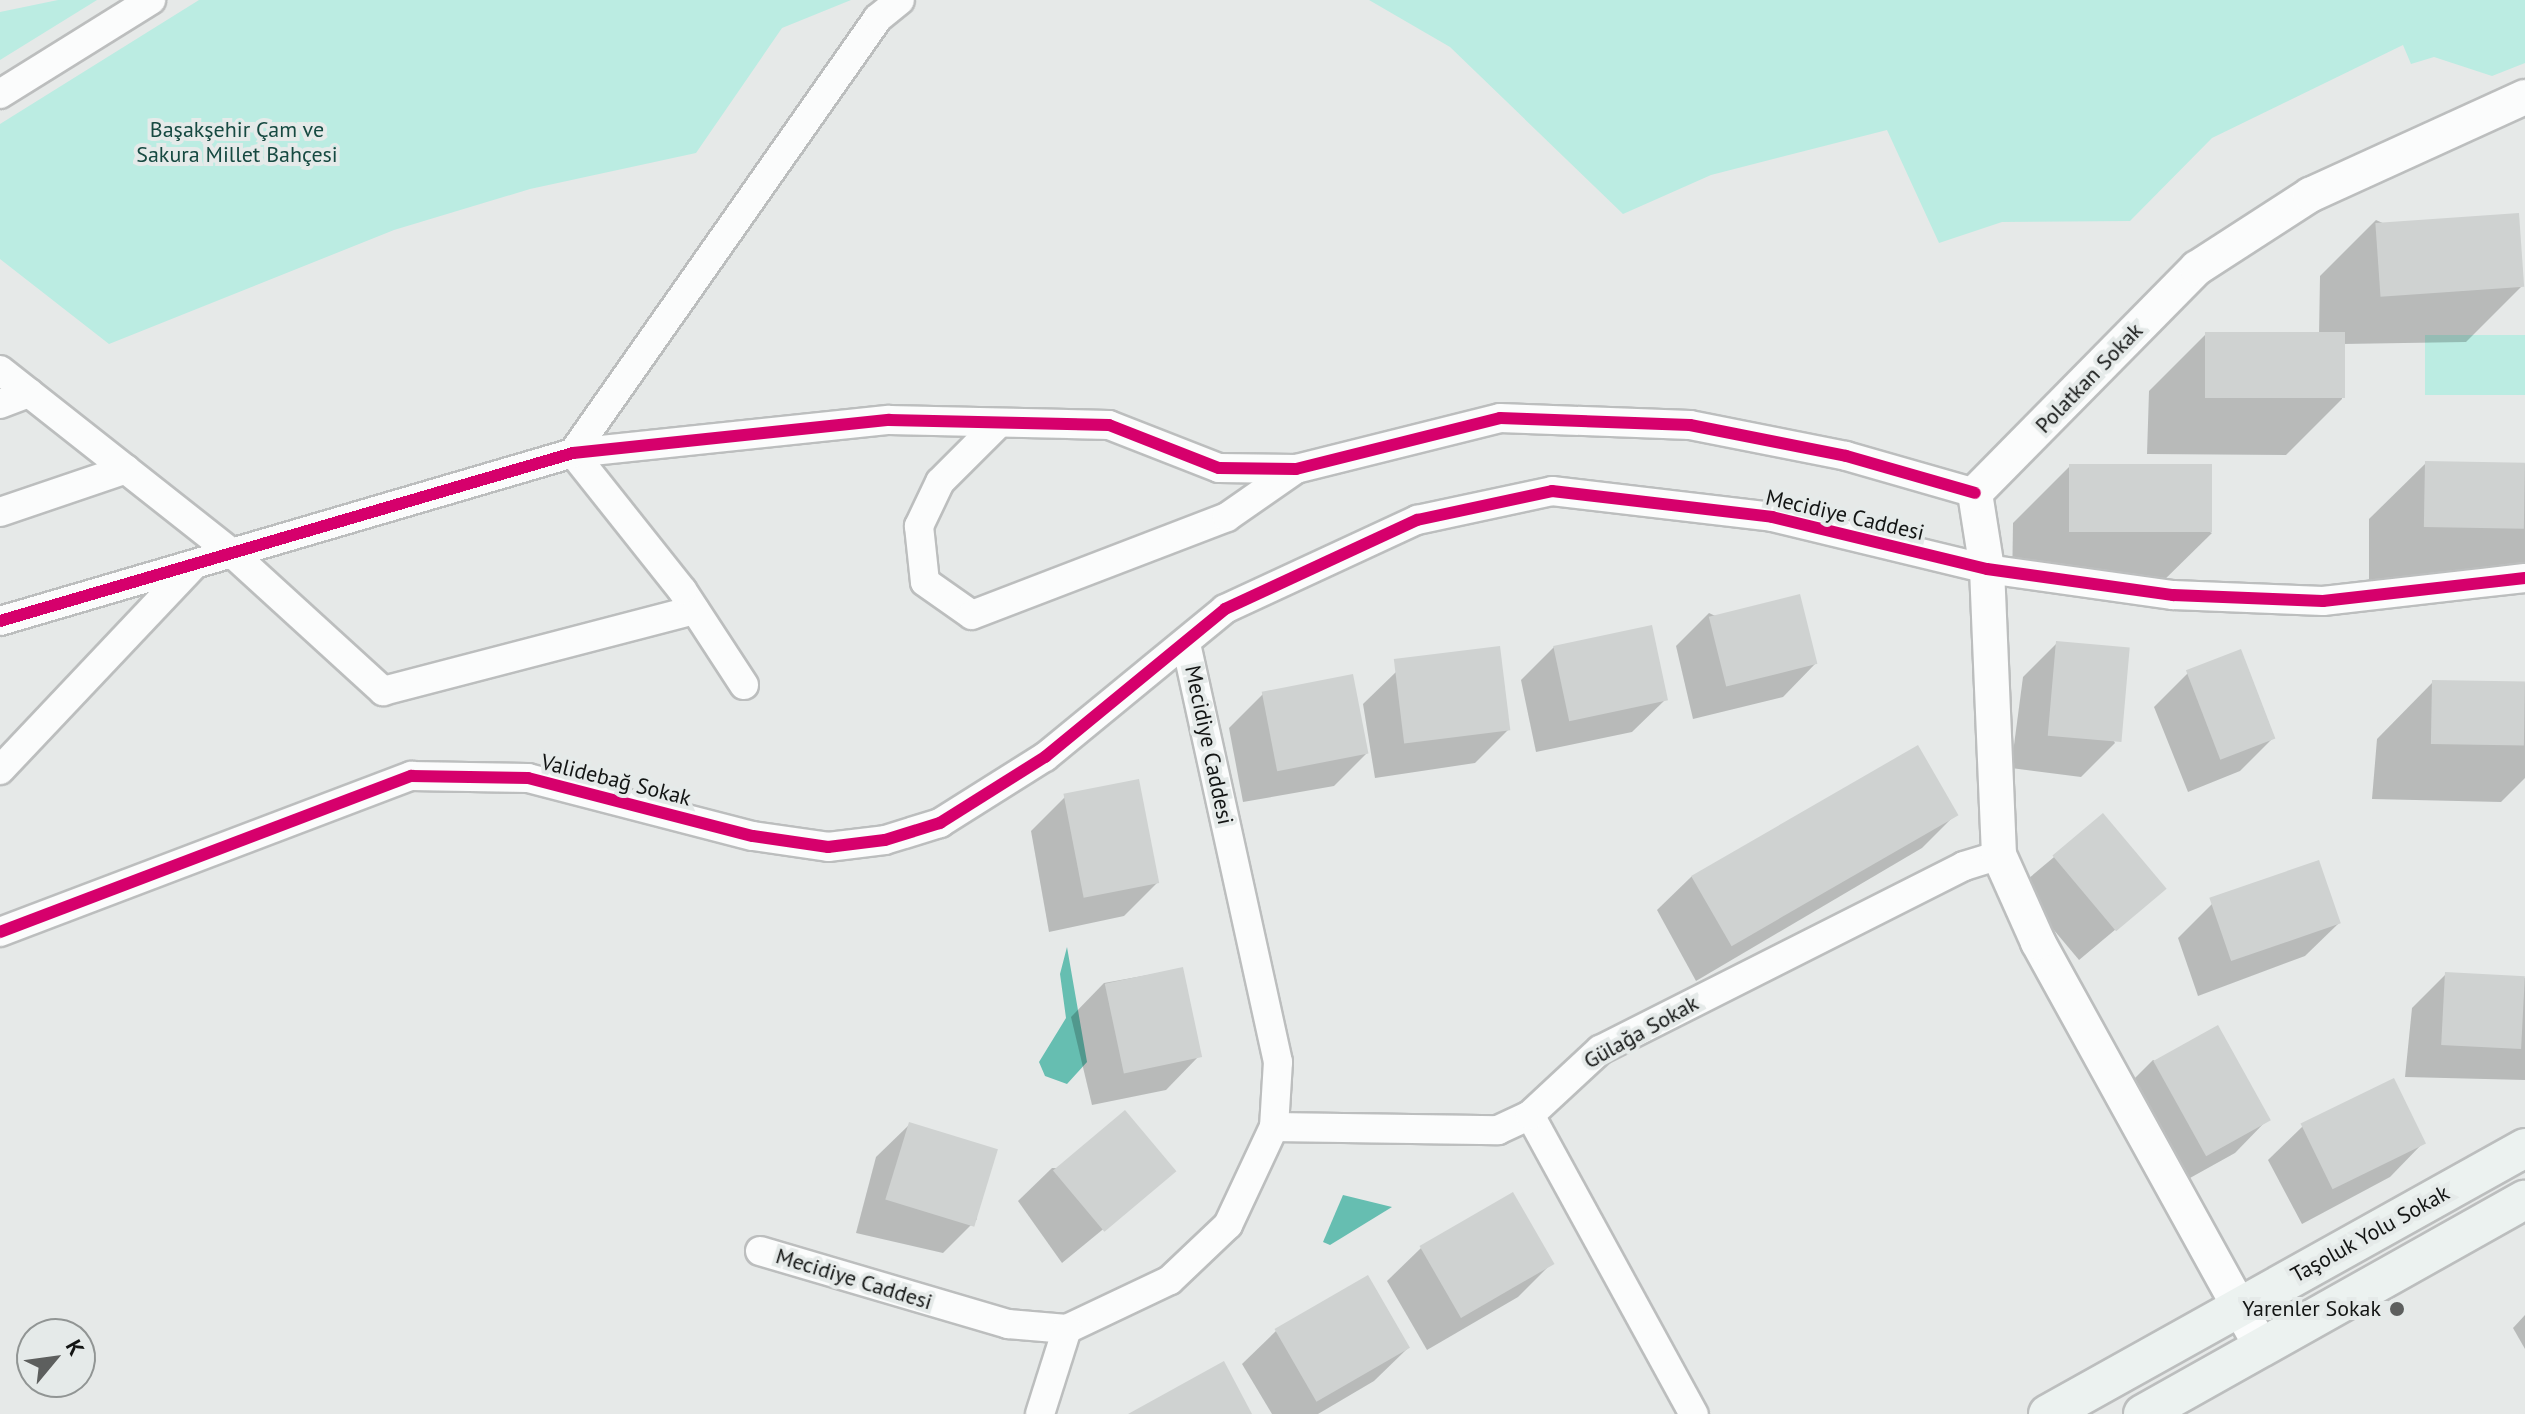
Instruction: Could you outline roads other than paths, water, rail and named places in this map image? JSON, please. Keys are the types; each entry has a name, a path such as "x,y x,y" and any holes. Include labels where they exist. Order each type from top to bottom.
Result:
{"main road":[{"name":"Taşoluk Yolu Sokak","path":"2048,1414 2525,1148"},
{"name":"Taşoluk Yolu Sokak","path":"2143,1414 2525,1200"}],"street":[{"path":"0,94 151,0"},
{"path":"573,453 878,18 900,0"},
{"name":"Polatkan Sokak","path":"1975,493 2197,268 2310,195 2525,97"},
{"path":"0,370 232,553 383,691 695,610"},
{"path":"0,404 29,393"},
{"path":"0,621 573,453 889,420 1109,425 1219,468 1296,469 1500,418 1690,425 1846,456 1975,493 1987,569 1999,855 2038,942 2262,1348"},
{"path":"999,423 940,482 919,526 925,582 972,615 1227,517 1296,469"},
{"path":"573,453 695,610 744,685"},
{"path":"0,512 126,469"},
{"name":"Mecidiye Caddesi","path":"760,1251 1008,1324 1067,1329 1132,1303 1194,1261 1228,1225 1274,1127 1278,1062 1186,643 1225,609 1352,547 1471,504 1552,491 1772,517 1987,569 2256,603 2422,594 2525,578"},
{"path":"0,770 194,564"},
{"name":"Validebağ Sokak","path":"0,932 411,776 528,778 753,836 828,847 885,840 940,823 1045,757 1186,643"},
{"name":"Gülağa Sokak","path":"1274,1127 1498,1130 1530,1115 1600,1050 1964,866 1999,855"},
{"path":"1530,1115 1694,1414"},
{"path":"1040,1414 1067,1329"}],"place":[{"name":"Yarenler Sokak","path":"2397,1309"}],"park label":[{"name":"Başakşehir Çam ve Sakura Millet Bahçesi","path":"237,142"}]}
